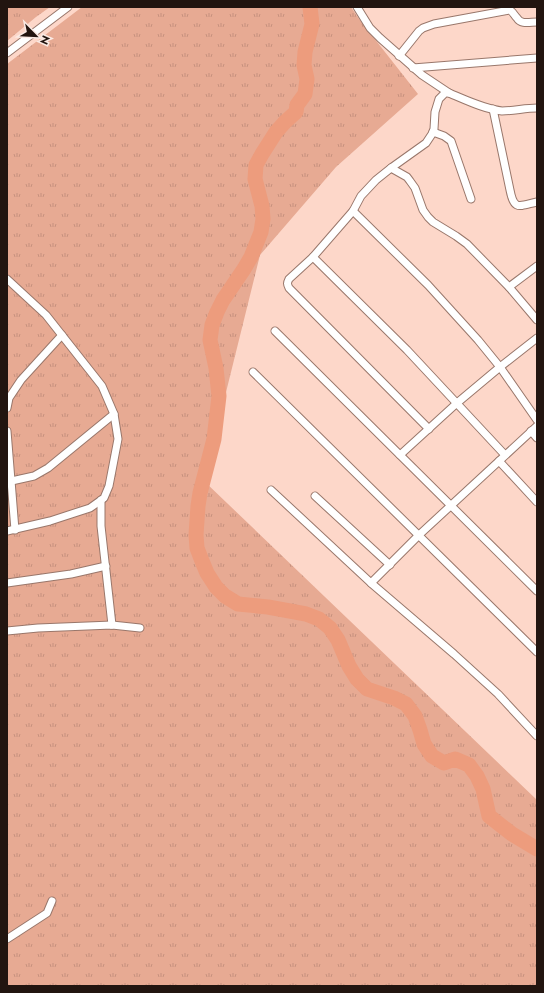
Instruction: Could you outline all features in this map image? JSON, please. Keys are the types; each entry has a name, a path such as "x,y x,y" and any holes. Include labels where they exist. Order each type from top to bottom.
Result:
{"street":[{"path":"7,53 68,7"},
{"path":"356,7 370,28 399,56 448,93 479,105 502,111 537,109"},
{"path":"399,56 419,31 434,24 510,10 521,22 537,22"},
{"path":"413,68 537,58"},
{"path":"429,429 289,288 287,284 289,279 313,257 353,211 361,196 376,180 426,143 433,132 435,112 439,98 445,93 448,93"},
{"path":"493,109 513,202 519,206 537,202"},
{"path":"433,132 444,136 451,141 471,199"},
{"path":"391,168 407,177 415,188 423,210 428,217 467,244 509,287 537,320"},
{"path":"353,211 428,286 478,340 500,367 537,420"},
{"path":"313,257 407,350 505,455"},
{"path":"509,287 537,266"},
{"path":"7,279 46,315 102,386 114,414 118,439 109,486 104,498 90,508 50,521 7,531"},
{"path":"275,331 537,591"},
{"path":"7,408 9,398 21,380 62,335"},
{"path":"400,455 457,403 537,338"},
{"path":"253,372 535,647"},
{"path":"9,482 34,476 48,468 114,414"},
{"path":"371,583 419,535 537,426"},
{"path":"7,431 9,482 15,530"},
{"path":"531,431 537,438"},
{"path":"499,461 537,502"},
{"path":"271,490 371,583 498,694 537,736"},
{"path":"315,496 390,565"},
{"path":"101,500 101,526 112,625"},
{"path":"7,583 71,574 106,566"},
{"path":"7,631 38,628 112,625 140,628"},
{"path":"7,939 47,913 52,901"}],"green space":[{"path":"7,7 50,7 7,41"},
{"path":"82,7 351,7 418,94 336,167 260,255 204,481 537,800 537,986 7,986 7,64"}],"waterway":[{"path":"310,7 312,24 305,52 304,65 307,79 305,94 297,105 296,112 276,132 256,165 255,179 262,206 263,219 261,232 251,257 223,300 212,325 210,340 216,368 219,396 214,439 198,506 196,535 197,548 207,573 216,587 225,596 238,604 268,607 306,614 319,619 330,628 338,640 349,666 357,679 367,689 394,698 406,704 415,716 424,744 432,756 444,763 455,759 469,765 477,776 483,789 489,816 512,834 537,849"}]}
